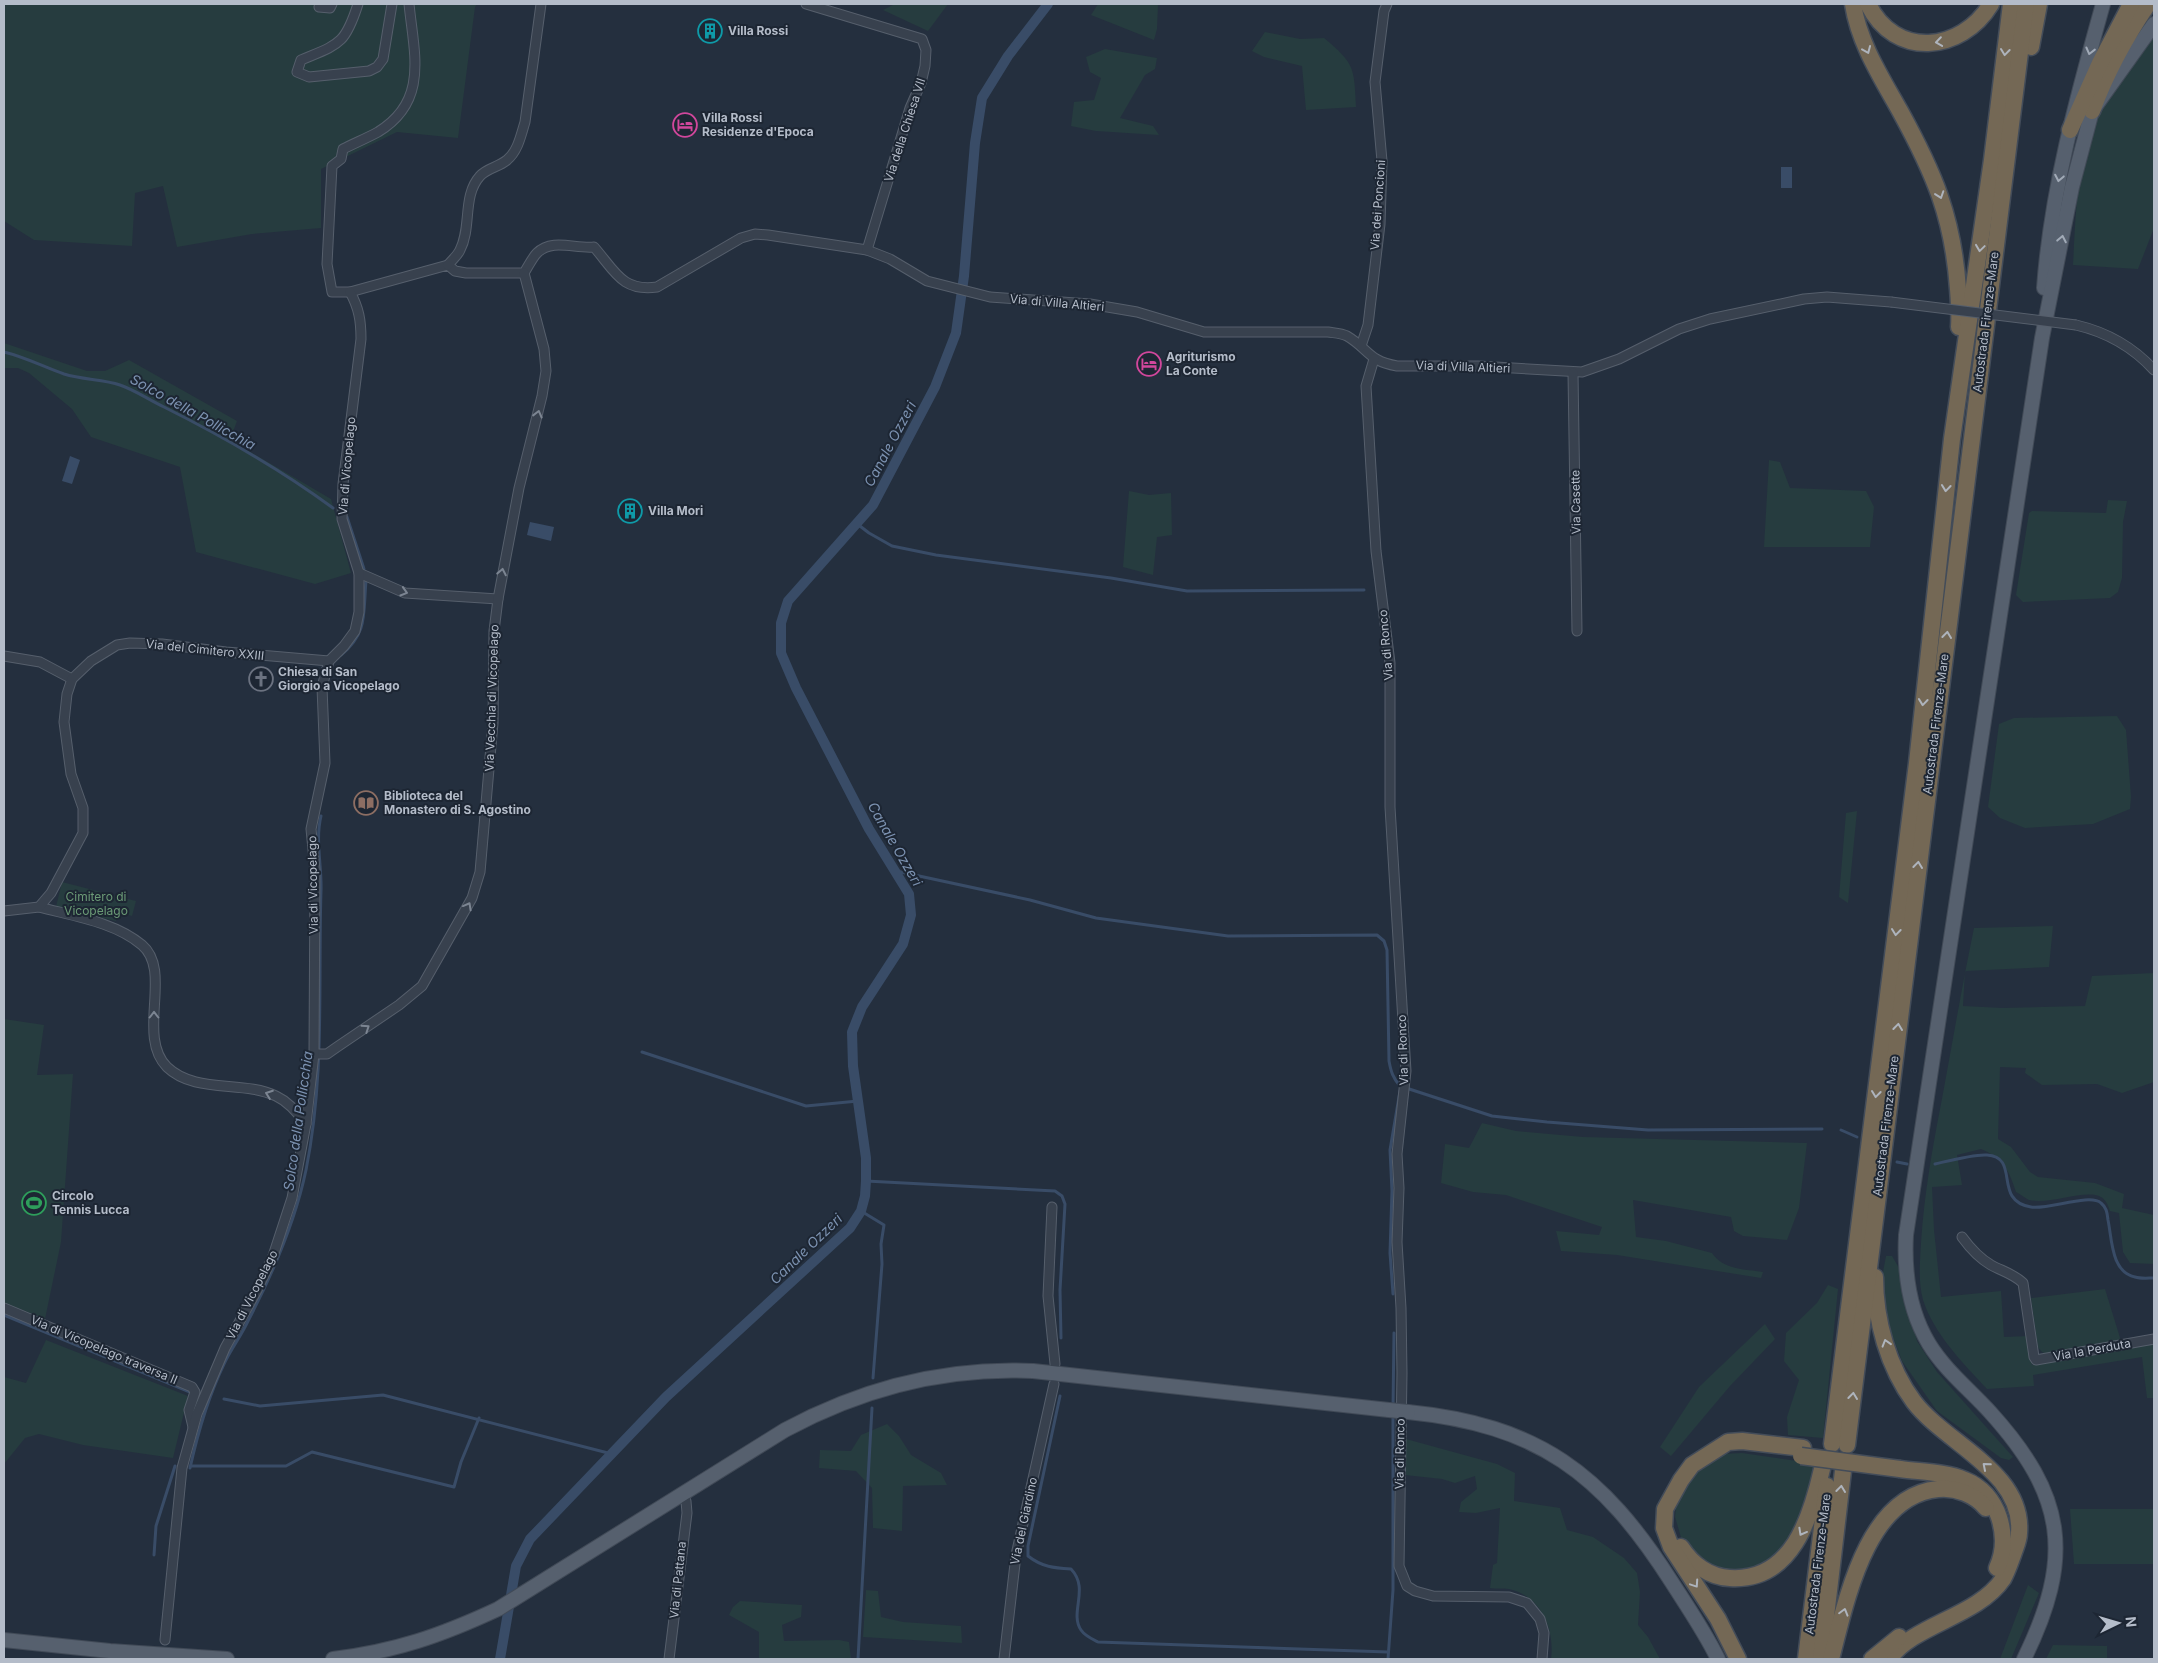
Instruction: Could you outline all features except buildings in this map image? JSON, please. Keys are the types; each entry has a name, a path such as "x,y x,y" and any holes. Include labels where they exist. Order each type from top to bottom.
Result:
{"highway":[{"path":"1853,4 1856,19 1870,56 1921,150 1935,180 1951,232 1956,259 1960,320 1952,439"},
{"path":"1868,4 1873,14 1887,29 1906,40 1922,43 1942,42 1960,35 1976,23 1991,4"},
{"name":"Autostrada Firenze-Mare","path":"2011,4 1992,160 1952,439 1917,763 1839,1388 1835,1444 1885,1135 2026,4"},
{"path":"2002,194 2021,107 2039,4"},
{"path":"2070,130 2100,63 2131,4"},
{"path":"2092,111 2115,59 2148,4"},
{"path":"1872,1659 1896,1639 1981,1590 2019,1534 2018,1516 2011,1495 1998,1477 1940,1430 1915,1403 1895,1369 1886,1343 1877,1309 1876,1291 1885,1135"},
{"path":"1738,1659 1718,1619 1676,1556 1666,1537 1665,1509 1675,1489 1692,1465 1707,1454 1727,1449 1802,1452 1901,1464 1965,1479 1981,1489 1994,1506 1999,1517 2008,1549 2004,1578 1990,1594 1906,1643 1889,1659"},
{"path":"1675,1489 1671,1507 1674,1531 1677,1541 1687,1556 1701,1569 1709,1573 1727,1578 1747,1578 1757,1576 1775,1565 1796,1542 1831,1470"},
{"name":"Autostrada Firenze-Mare","path":"1806,1659 1831,1470"},
{"name":"Autostrada Firenze-Mare","path":"1821,1659 1831,1470"},
{"path":"1831,1659 1849,1594 1865,1552 1884,1521 1905,1500 1917,1494 1940,1488 1968,1494 1978,1500 1991,1514 2008,1549"}],"main road":[{"path":"2042,338 2044,286 2051,227 2070,130 2103,4"},
{"path":"2024,1659 2040,1624 2051,1588 2055,1559 2055,1536 2050,1505 2039,1478 2020,1448 1993,1415 1941,1361 1929,1344 1914,1311 1906,1275 1905,1256 1910,1202 2042,338 2076,169 2092,111 2154,24"},
{"path":"333,1659 412,1644 498,1610 785,1430 831,1406 860,1395 914,1380 987,1371 1033,1371 1443,1416 1500,1430 1532,1443 1578,1471 1605,1494 1639,1532 1695,1619 1718,1659"},
{"path":"4,1640 110,1651 227,1659"}],"street":[{"path":"320,4 319,7 325,9 330,8 332,4"},
{"path":"358,4 346,35 337,44 301,60 297,72 308,77 368,72 378,67 383,59 392,4"},
{"path":"409,4 414,83 407,105 394,119 378,131 343,149 341,159 332,166 327,264 332,292 350,292 448,264 460,251 467,230 468,204 480,176 507,161 519,140 524,122 541,4"},
{"name":"Via della Chiesa VII","path":"806,4 922,40 926,50 926,66 921,83 910,108 867,250"},
{"name":"Via dei Poncioni","path":"1361,346 1368,325 1380,224 1382,161 1375,82 1384,11 1387,4"},
{"name":"Via di Villa Altieri","path":"524,273 537,253 552,244 581,248 594,247 627,285 645,289 657,287 741,238 755,234 824,242 867,250 936,284 990,297 1090,304 1136,312 1204,332 1328,332 1345,335 1361,346 1374,359 1397,366 1478,366 1573,373 1593,369 1679,329 1720,317 1804,299 1827,297 1891,302 2076,325 2114,339 2138,354 2154,370"},
{"path":"448,264 455,271 466,273 524,273"},
{"name":"Via Vecchia di Vicopelago","path":"318,1054 400,1005 422,986 472,898 480,872 493,724 494,631 498,599 518,488 542,396 546,371 544,349 524,273"},
{"name":"Via di Vicopelago","path":"164,1640 182,1468 193,1428 225,1348 257,1290 273,1256 292,1198 318,1054 315,870 311,829 325,763 322,687 329,661 344,646 355,630 358,612 359,572 342,519 344,484 361,339 359,312 350,292"},
{"name":"Via di Ronco","path":"1374,359 1366,386 1376,551 1390,663 1390,807 1406,1071 1397,1154 1399,1188 1397,1242 1401,1308 1399,1547 1401,1572 1407,1586 1415,1591 1434,1596 1509,1597 1527,1603 1540,1619 1544,1633 1542,1659"},
{"name":"Via Casette","path":"1573,373 1577,631"},
{"path":"359,572 405,593 498,599"},
{"name":"Via del Cimitero XXIII","path":"72,679 91,661 117,646 130,643 162,644 235,653 329,661"},
{"path":"4,656 40,662 72,679 67,694 64,722 71,774 83,808 83,833 52,893 40,907"},
{"path":"4,910 40,907 103,925 123,933 144,946 153,963 156,1044 161,1058 168,1067 176,1074 195,1081 255,1089 276,1095 287,1102 306,1124"},
{"path":"1052,1207 1048,1296 1055,1364"},
{"name":"Via la Perduta","path":"1962,1237 1977,1255 2018,1278 2023,1283 2036,1360 2154,1340"},
{"name":"Via di Vicopelago traversa II","path":"4,1308 192,1387 195,1392 189,1410 193,1428"},
{"name":"Via del Giardino","path":"1004,1659 1016,1555 1054,1384"},
{"name":"Via di Pattana","path":"669,1659 687,1513 686,1502"}],"green space":[{"path":"4,4 477,4 475,7 458,138 397,132 321,169 321,228 252,234 177,247 163,186 135,193 132,246 34,240 4,221"},
{"path":"895,4 948,4 928,31 883,10"},
{"path":"1098,4 1158,5 1157,29 1154,40 1091,15"},
{"path":"2154,30 2154,228 2138,269 2073,265 2079,184 2087,144 2103,107"},
{"path":"1265,32 1300,39 1324,38 1342,54 1351,67 1355,83 1356,107 1306,110 1302,66 1264,57 1252,51"},
{"path":"1105,49 1157,58 1155,69 1145,75 1120,118 1153,126 1159,135 1096,131 1071,126 1074,102 1094,100 1101,78 1090,72 1086,57"},
{"path":"4,343 87,371 105,371 129,360 237,421 230,440 331,499 351,573 315,584 196,552 180,467 91,437 72,409 29,373 18,368 4,368"},
{"path":"1769,460 1780,462 1790,488 1866,491 1874,507 1870,547 1764,547"},
{"path":"1129,491 1149,495 1171,493 1172,535 1157,537 1153,575 1123,567"},
{"path":"2108,500 2127,501 2123,522 2122,578 2118,592 2110,598 2023,602 2016,595 2029,513 2032,511 2106,513"},
{"path":"2117,716 2126,730 2131,797 2130,809 2093,824 2025,828 2000,818 1988,807 1999,724 2014,718"},
{"path":"1857,811 1848,903 1839,897 1846,813"},
{"name":"Cimitero di Vicopelago","path":"62,882 136,901 132,916 118,912 116,921 56,907"},
{"path":"2053,926 2049,967 1965,971 1974,928"},
{"path":"2154,973 2154,1082 2122,1093 2097,1084 2042,1085 2025,1073 2026,1068 2000,1067 1998,1139 2011,1147 2030,1172 2038,1177 2095,1183 2124,1194 2122,1208 2154,1215 2154,1264 2130,1263 2123,1252 2119,1213 2110,1211 2106,1202 2101,1197 2084,1195 2046,1201 2029,1200 2016,1192 2008,1171 2000,1161 1995,1156 1981,1149 1957,1155 1962,1185 1932,1187 1934,1230 1941,1297 2001,1291 2004,1337 2029,1336 2032,1365 2154,1342 2154,1398 2147,1398 2142,1357 2033,1375 2034,1386 1987,1389 1950,1348 1928,1313 1921,1293 1920,1279 1924,1208 1934,1139 1965,974 1963,1006 2003,1008 2085,1006 2092,976"},
{"name":"Circolo Tennis Lucca","path":"4,1019 44,1025 37,1075 73,1074 61,1242 45,1319 4,1303"},
{"path":"1482,1123 1516,1131 1583,1137 1807,1143 1799,1208 1787,1240 1743,1236 1734,1231 1731,1217 1633,1200 1636,1237 1666,1241 1712,1253 1717,1259 1728,1266 1763,1272 1761,1278 1617,1255 1561,1251 1556,1231 1599,1235 1602,1227 1506,1195 1473,1192 1441,1183 1445,1144 1469,1148"},
{"path":"1886,1256 1892,1256 1899,1268 1917,1341 1937,1372 2013,1457 2009,1460 2001,1458 1937,1411 1902,1361 1887,1322 1881,1283"},
{"path":"1828,1285 1838,1289 1823,1438 1788,1435 1787,1417 1799,1380 1784,1361 1786,1333 1817,1303"},
{"path":"2105,1289 2121,1341 2048,1354 2041,1351 2038,1347 2031,1298"},
{"path":"1765,1324 1775,1339 1730,1386 1671,1456 1660,1447 1699,1387"},
{"path":"46,1340 188,1396 173,1458 83,1445 39,1434 25,1438 4,1464 4,1377 26,1383"},
{"path":"887,1424 899,1436 911,1455 941,1473 947,1485 903,1486 902,1531 873,1528 872,1488 856,1471 819,1468 820,1450 851,1451 861,1435"},
{"path":"1406,1439 1497,1464 1515,1473 1514,1501 1560,1508 1567,1530 1593,1537 1624,1558 1637,1573 1640,1592 1638,1625 1648,1637 1660,1659 1551,1659 1551,1636 1544,1615 1537,1606 1520,1593 1509,1589 1490,1588 1493,1565 1497,1563 1500,1508 1476,1513 1459,1512 1461,1502 1477,1489 1475,1476 1455,1483 1442,1479 1405,1475"},
{"path":"1742,1453 1818,1464 1798,1532 1766,1567 1720,1573 1683,1544 1675,1517 1677,1498 1698,1466 1723,1454"},
{"path":"2070,1509 2154,1509 2154,1564 2074,1564"},
{"path":"2028,1585 2039,1593 2011,1659 2000,1659"},
{"path":"866,1590 878,1591 881,1617 903,1622 961,1626 962,1643 863,1637"},
{"path":"740,1601 802,1605 801,1617 782,1625 784,1641 839,1640 849,1642 851,1659 759,1659 759,1632 729,1615 733,1607"},
{"path":"2053,1645 2107,1646 2107,1659 2046,1659"}],"water":[{"path":"1781,167 1792,167 1792,188 1781,188"},
{"path":"70,456 80,460 72,484 62,481"},
{"path":"530,522 554,527 551,541 527,535"}],"waterway":[{"name":"Canale Ozzeri","path":"500,1659 516,1566 530,1539 666,1397 850,1228 861,1211 865,1196 866,1158 853,1066 852,1032 862,1007 903,944 911,915 909,894 869,829 796,688 781,653 781,623 788,601 873,505 935,387 956,333 964,276 975,143 982,98 1008,56 1048,4"},
{"name":"Solco della Pollicchia","path":"4,352 64,374 113,383 131,390 250,454 333,508"},
{"name":"Solco della Pollicchia","path":"347,517 364,569"},
{"path":"856,523 892,546 936,555 1111,578 1187,591 1364,590"},
{"name":"Solco della Pollicchia","path":"341,655 350,647 360,631 364,613 366,581"},
{"name":"Solco della Pollicchia","path":"190,1468 200,1428 218,1376 266,1285 296,1209 306,1170 316,1100 320,1031 321,882 319,825 321,816"},
{"path":"896,871 1030,900 1096,918 1228,936 1377,935 1384,941 1387,950 1389,1061 1396,1080 1400,1086 1492,1116 1648,1130 1822,1129"},
{"path":"642,1052 806,1106 858,1101"},
{"path":"1393,1294 1390,1253 1392,1191 1390,1150 1400,1091"},
{"path":"1841,1130 1857,1137"},
{"path":"1935,1164 1982,1155 1997,1158 2003,1163 2012,1197 2019,1203 2031,1207 2096,1200 2101,1203 2106,1211 2114,1254 2121,1269 2135,1277 2154,1278"},
{"path":"1897,1162 1907,1164"},
{"path":"866,1181 1055,1191 1062,1196 1065,1204 1060,1290 1061,1338"},
{"path":"861,1211 884,1225 881,1244 882,1264 873,1378"},
{"path":"4,1315 190,1392"},
{"path":"1393,1408 1394,1333"},
{"path":"224,1399 260,1406 383,1395 612,1454"},
{"path":"1060,1396 1028,1546 1028,1556 1038,1563 1071,1569 1079,1584 1078,1623 1081,1630 1087,1636 1098,1642 1388,1652"},
{"path":"858,1659 872,1408"},
{"path":"1388,1659 1393,1590 1393,1414"},
{"path":"190,1466 286,1466 312,1452 454,1487 461,1462 479,1418"},
{"name":"Solco della Pollicchia","path":"154,1555 156,1526 175,1466"}],"place":[{"name":"Villa Rossi","path":"710,31"},
{"name":"Villa Rossi Residenze d'Epoca","path":"685,125"},
{"name":"Agriturismo La Conte","path":"1149,364"},
{"name":"Villa Mori","path":"630,511"},
{"name":"Chiesa di San Giorgio a Vicopelago","path":"261,679"},
{"name":"Biblioteca del Monastero di S. Agostino","path":"366,803"},
{"name":"Circolo Tennis Lucca","path":"34,1203"}]}
